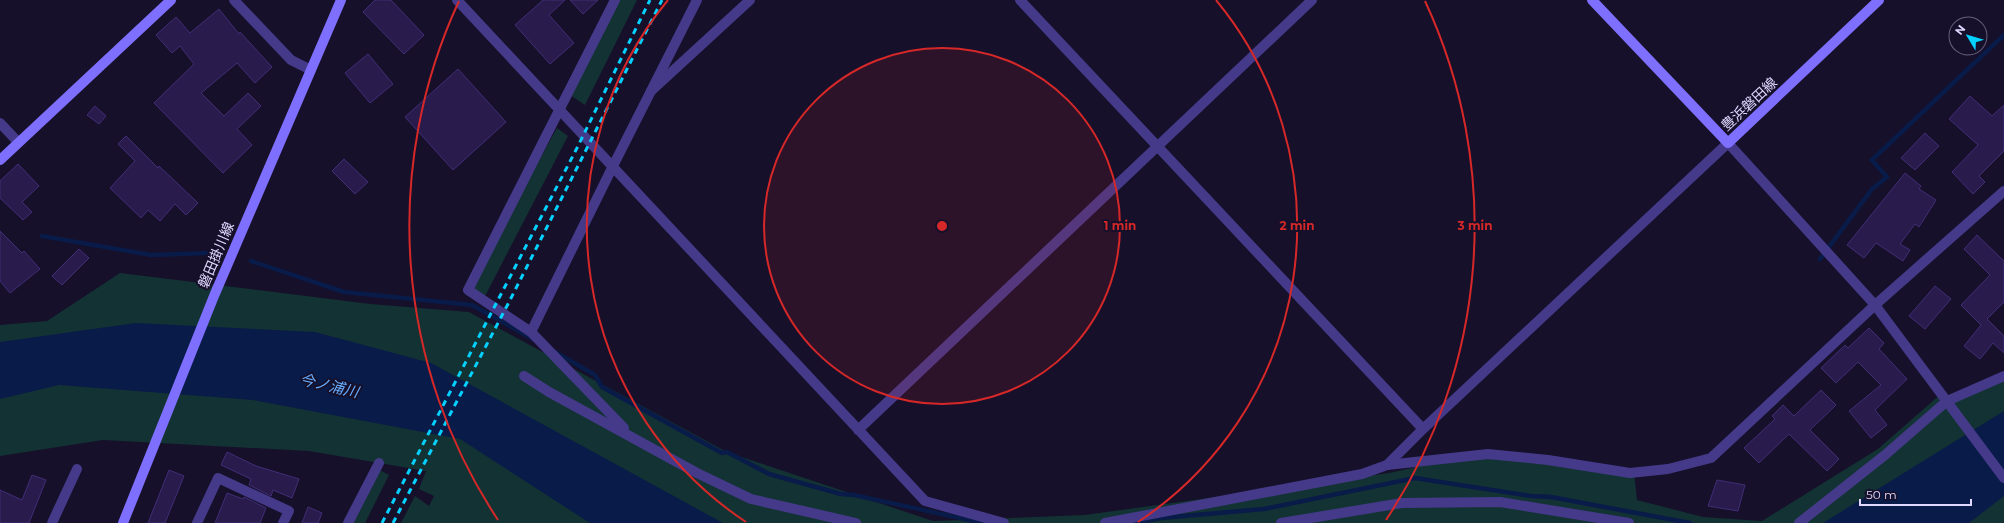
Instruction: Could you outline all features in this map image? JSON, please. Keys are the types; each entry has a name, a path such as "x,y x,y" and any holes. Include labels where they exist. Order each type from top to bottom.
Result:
{"main road":[{"path":"0,160 171,0"},
{"name":"磐田掛川線","path":"123,523 214,296 341,0"},
{"name":"豊浜磐田線","path":"1592,0 1728,143 1879,0"}],"street":[{"path":"234,0 292,60 311,70"},
{"path":"457,0 925,501 1004,523"},
{"path":"615,0 468,290 531,332 632,435"},
{"path":"531,332 612,166 697,0"},
{"path":"651,91 750,0"},
{"path":"1020,0 1423,429"},
{"path":"858,430 1312,0"},
{"path":"0,122 18,142"},
{"path":"1386,465 1728,143 1875,305 2004,478"},
{"path":"1105,523 1362,474 1386,465 1488,454 1548,460 1630,473 1668,469 1711,458 1875,305 2004,191"},
{"path":"524,376 549,392 632,435 697,473 751,499 856,523"},
{"path":"1799,523 1885,456 1947,401 2004,376"},
{"path":"348,523 379,463"},
{"path":"52,523 77,469"},
{"path":"197,523 218,478 289,511 283,523"},
{"path":"1281,523 1402,503 1500,502 1629,523"}],"green space":[{"path":"615,0 637,0 585,105 567,93"},
{"path":"557,128 568,136 483,300 468,290"},
{"path":"120,273 370,304 469,312 727,452 933,521 1085,515 1389,473 1462,457 1548,460 1634,473 1637,500 1703,517 1762,521 1878,449 1942,393 1947,401 2004,376 2004,523 401,523 415,496 429,506 434,496 419,489 426,471 309,451 103,440 0,456 0,325 47,321"},
{"path":"376,468 389,475 365,523 348,523"}],"water":[{"name":"今ノ浦川","path":"136,323 315,332 431,363 723,523 590,523 460,439 253,400 59,385 0,399 0,342"},
{"path":"2004,411 2004,496 1969,523 1823,523"}],"building":[{"path":"375,0 391,0 424,35 404,54 363,12"},
{"path":"543,0 565,0 549,15 574,43 550,64 515,25"},
{"path":"570,0 598,0 583,14"},
{"path":"219,9 239,34 240,32 272,67 255,83 237,63 201,93 224,116 248,93 261,106 237,129 252,145 223,173 154,103 194,64 180,46 172,53 156,35 176,17 190,33"},
{"path":"368,54 393,84 370,103 345,73"},
{"path":"458,69 506,122 453,170 405,117"},
{"path":"1970,96 1992,116 2004,105 2004,151 1979,176 1985,182 1973,194 1952,172 1978,145 1949,119"},
{"path":"95,106 106,116 99,124 87,115"},
{"path":"1925,133 1939,146 1915,170 1901,158"},
{"path":"126,136 158,168 159,166 198,203 186,215 175,204 160,221 148,210 141,218 110,188 135,161 118,144"},
{"path":"344,159 368,182 355,194 332,171"},
{"path":"18,164 39,186 22,202 32,212 23,220 0,198 0,181"},
{"path":"1905,173 1921,186 1919,189 1936,200 1919,227 1915,224 1900,244 1910,250 1903,261 1876,243 1864,258 1847,245"},
{"path":"0,231 22,253 24,251 40,269 10,293 0,281"},
{"path":"1977,235 2004,261 2004,302 1987,319 2004,336 2004,353 1993,343 1980,359 1964,346 1981,325 1961,305 1990,275 1964,249"},
{"path":"79,249 89,258 62,285 52,276"},
{"path":"1935,286 1951,299 1925,329 1909,316"},
{"path":"1869,328 1884,343 1879,349 1907,379 1875,410 1887,425 1871,438 1849,411 1881,385 1858,362 1836,383 1821,368 1845,345 1848,348"},
{"path":"1821,390 1836,405 1810,430 1839,459 1827,471 1789,434 1759,463 1744,448 1775,419 1772,416 1783,405 1794,416"},
{"path":"227,452 256,466 299,479 292,498 273,490 271,496 249,485 251,479 221,465"},
{"path":"169,470 184,476 165,523 148,523"},
{"path":"32,475 46,480 29,523 0,523 0,490 22,500"},
{"path":"1717,480 1745,485 1738,511 1708,506"},
{"path":"227,493 243,499 244,497 266,508 260,523 215,523"},
{"path":"308,507 322,513 318,523 302,523"}],"waterway":[{"path":"1820,259 1872,189 1887,177 1872,160 2004,35"},
{"path":"42,236 151,255 207,253"},
{"path":"251,261 344,292 472,305 533,339"},
{"path":"555,352 595,375 602,387 722,453 727,452 769,474 841,494 854,495 983,523"},
{"path":"1136,523 1161,518 1264,509 1415,478 1531,496 1551,497 1690,523"}],"railway":[{"path":"382,523 577,148 650,0"},
{"path":"393,523 508,304 662,0"}]}
